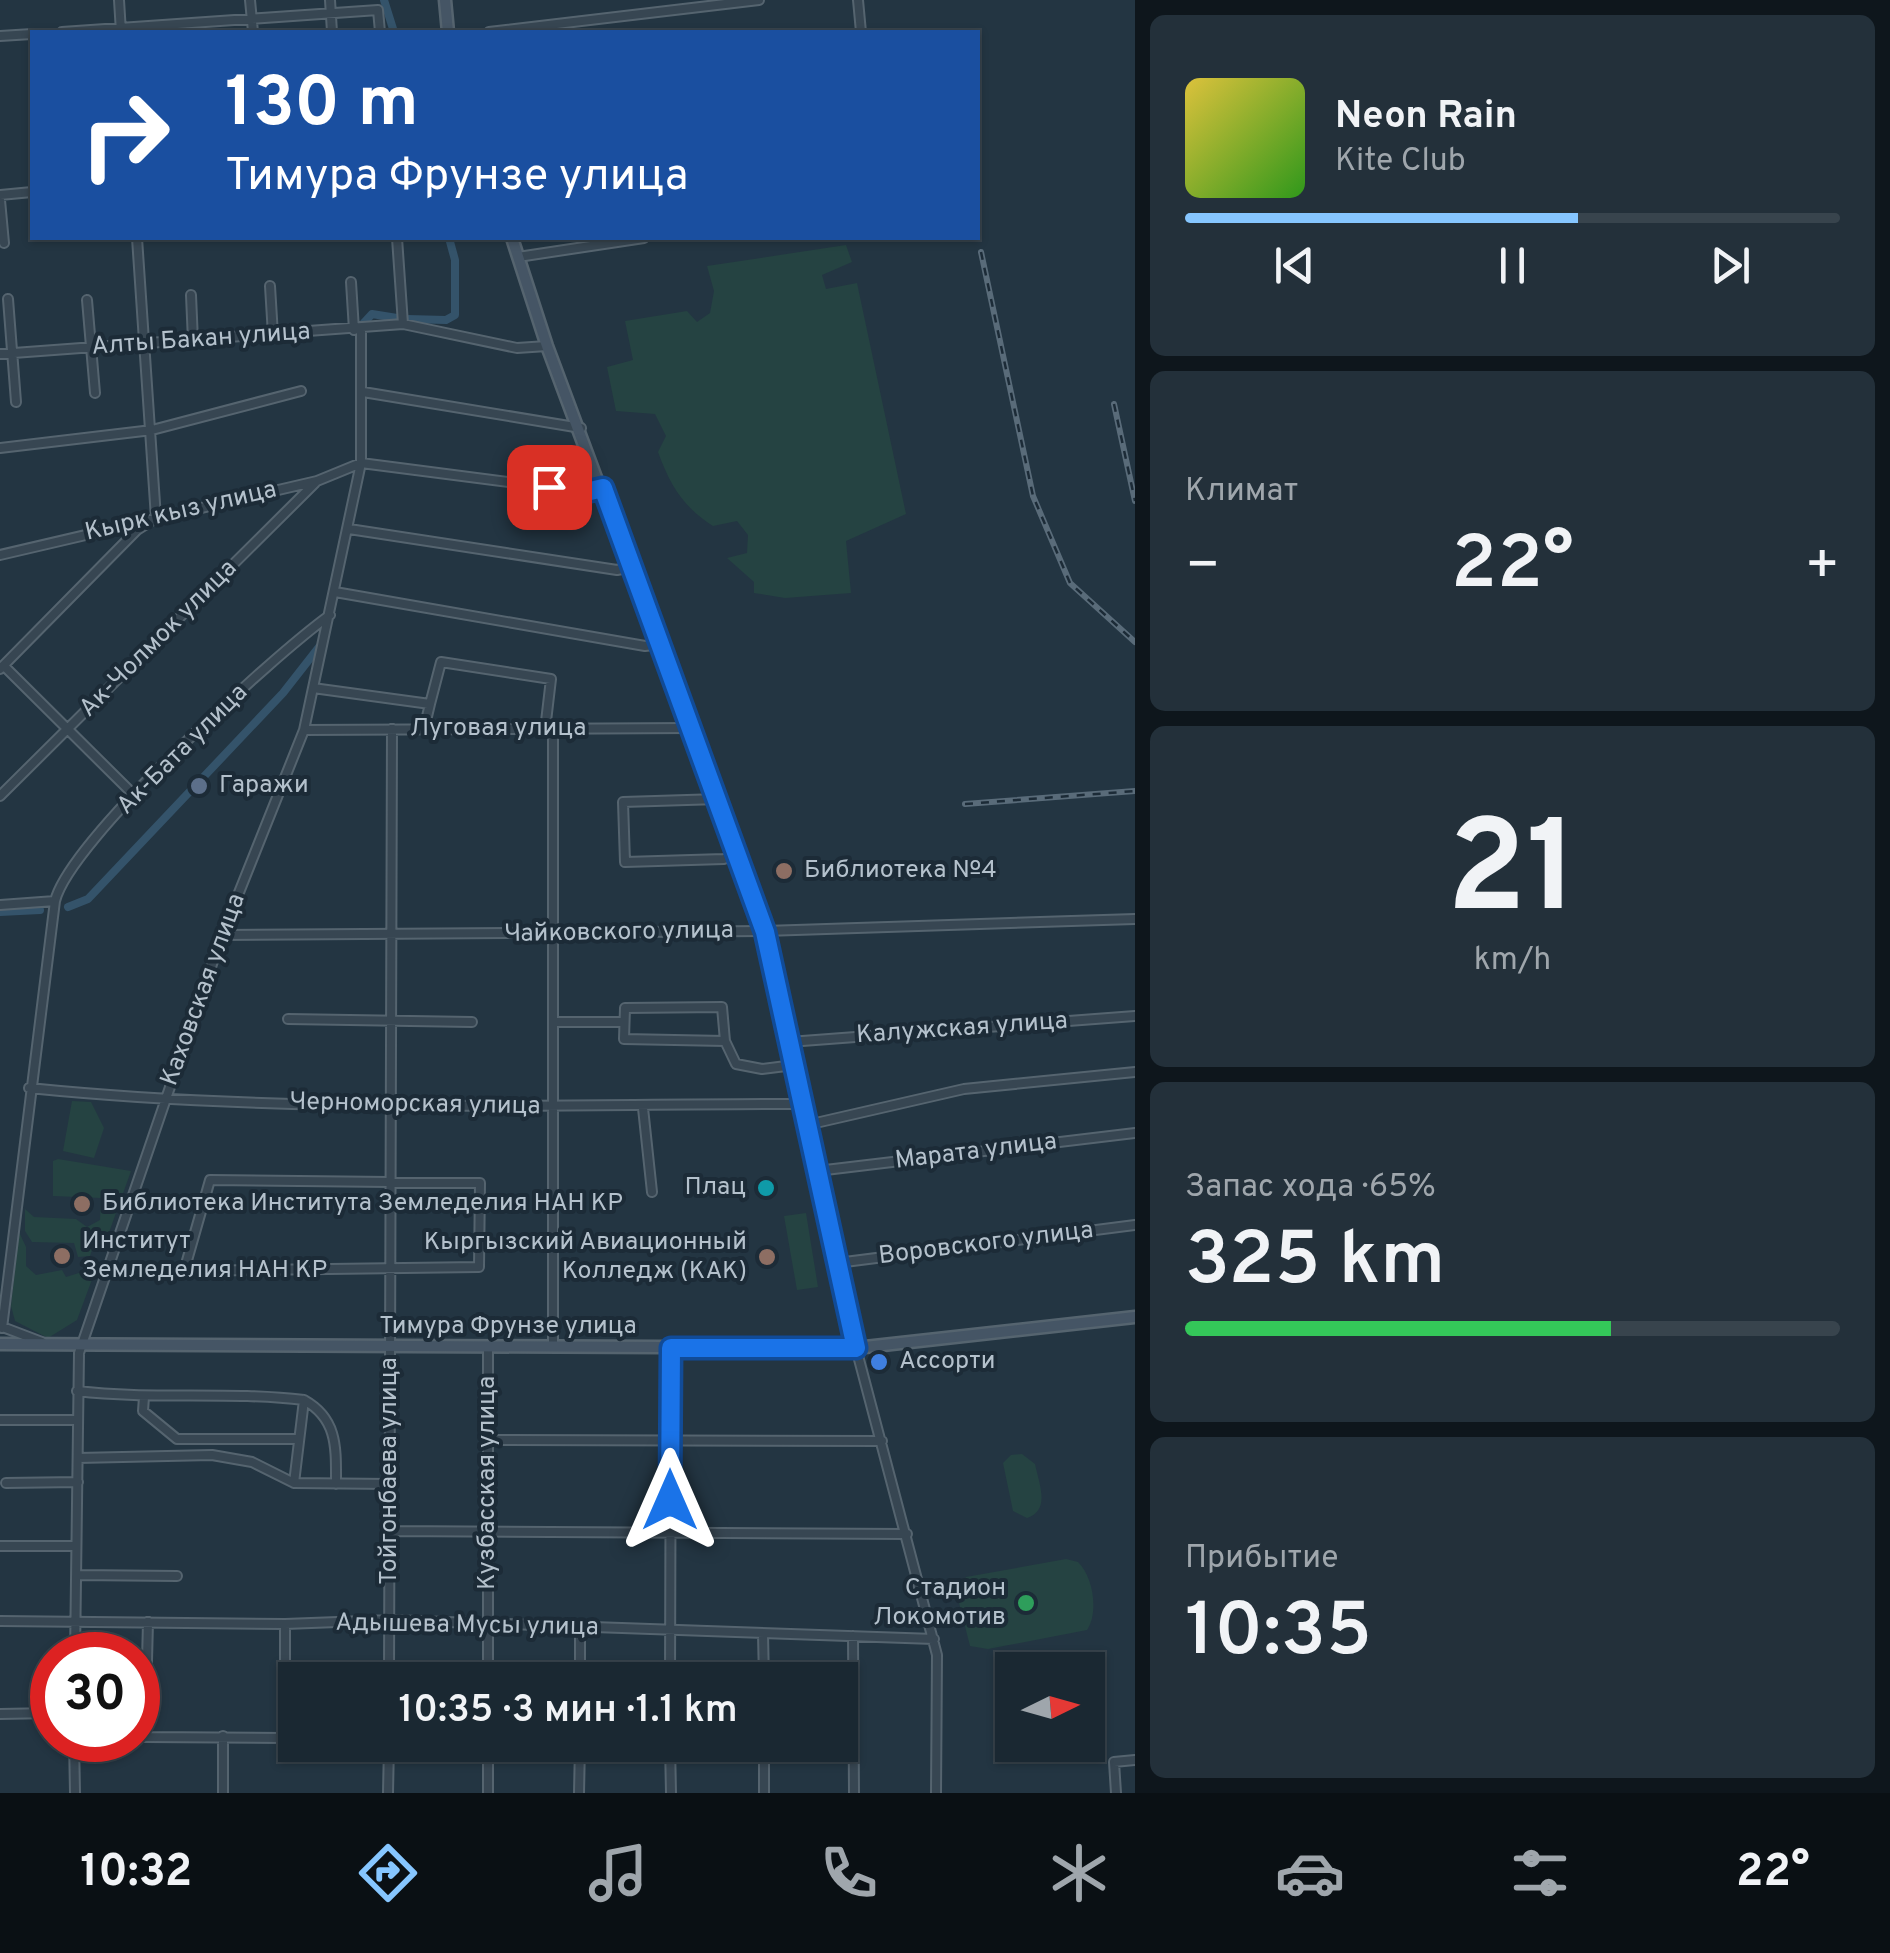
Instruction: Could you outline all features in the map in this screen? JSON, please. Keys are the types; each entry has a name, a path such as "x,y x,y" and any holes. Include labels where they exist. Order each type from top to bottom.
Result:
{"street":[{"path":"119,0 121,30"},
{"path":"250,0 252,30"},
{"path":"330,0 332,30"},
{"path":"506,30 759,0"},
{"path":"858,0 860,30"},
{"path":"444,3 448,30"},
{"path":"170,29 378,10 380,30"},
{"path":"0,36 30,34"},
{"path":"4,243 0,197 30,192"},
{"path":"134,796 2,668 138,530 156,518 137,240"},
{"path":"397,240 402,324"},
{"path":"513,240 547,346 581,428 765,932 856,1348 934,1639 936,1793"},
{"path":"518,257 631,240"},
{"name":"Каховская улица","path":"76,1632 81,1344 222,935 304,730 360,463 363,392 351,282"},
{"path":"270,286 273,336"},
{"path":"191,294 193,341"},
{"path":"8,299 5,354 16,402"},
{"path":"87,300 95,393"},
{"name":"Алты Бакан улица","path":"5,354 402,324 517,348 547,346"},
{"path":"0,448 152,430 301,391"},
{"path":"363,392 581,428"},
{"path":"360,463 586,492 603,488"},
{"name":"Кырк кыз улица","path":"0,556 316,481 360,463"},
{"name":"Ак-Чолмок улица","path":"0,796 316,481"},
{"path":"348,529 617,570 632,567"},
{"path":"335,592 645,646 660,644"},
{"name":"Ак-Бата улица","path":"55,901 77,856 134,796 293,642 331,614"},
{"path":"424,729 441,662 551,678 553,1347"},
{"path":"313,688 430,704"},
{"name":"Луговая улица","path":"304,730 692,728"},
{"name":"Тойгонбаева улица","path":"389,1662 392,729"},
{"path":"719,799 623,802 625,862 724,859 738,852"},
{"path":"0,905 55,901 1,1327 46,1343"},
{"name":"Чайковского улица","path":"222,935 765,932 1135,918"},
{"path":"725,1041 624,1039 624,1008 722,1008 725,1041 732,1060 740,1066 794,1065"},
{"name":"Калужская улица","path":"789,1042 1135,1016"},
{"path":"288,1019 472,1022"},
{"path":"554,1022 624,1022"},
{"path":"807,1125 964,1090 1135,1072"},
{"name":"Черноморская улица","path":"29,1088 164,1102 643,1108 802,1104"},
{"path":"643,1108 652,1192"},
{"name":"Марата улица","path":"817,1171 1135,1133"},
{"path":"210,1180 480,1182 479,1267 390,1268 184,1271 210,1180"},
{"name":"Воровского улица","path":"837,1263 1135,1225"},
{"name":"Тимура Фрунзе улица","path":"0,1344 856,1348 1135,1317"},
{"name":"Кузбасская улица","path":"488,1347 488,1662"},
{"path":"670,1662 671,1348"},
{"path":"78,1391 144,1397 252,1394 304,1400 321,1412 332,1429 336,1484"},
{"path":"144,1397 143,1411 177,1439 296,1439"},
{"path":"294,1484 296,1439 304,1400"},
{"path":"0,1420 78,1420"},
{"path":"490,1440 882,1441"},
{"path":"78,1458 212,1454 252,1462 294,1484 390,1484"},
{"path":"6,1483 78,1482"},
{"path":"390,1531 907,1534"},
{"path":"0,1546 76,1546"},
{"path":"77,1574 176,1576"},
{"name":"Адышева Мусы улица","path":"0,1621 285,1624 390,1620 934,1639"},
{"path":"148,1622 146,1736 285,1738 285,1624"},
{"path":"580,1628 580,1662"},
{"path":"764,1634 764,1662"},
{"path":"853,1636 854,1793"},
{"path":"0,1714 30,1713"},
{"path":"223,1736 223,1793"},
{"path":"1116,1793 1114,1762 1135,1760"},
{"path":"74,1762 75,1793"},
{"path":"388,1793 389,1762"},
{"path":"488,1762 488,1793"},
{"path":"580,1762 580,1793"},
{"path":"670,1762 671,1793"},
{"path":"764,1762 764,1793"}],"green space":[{"path":"846,245 852,262 822,275 826,289 857,283 906,514 846,541 851,593 785,598 754,593 754,582 727,558 747,553 748,535 737,521 713,526 686,503 658,452 666,436 655,414 616,411 607,367 633,360 625,321 687,311 697,322 710,313 714,291 707,266"},
{"path":"72,1101 91,1102 104,1128 94,1158 63,1151"},
{"path":"53,1161 131,1171 107,1238 95,1240 90,1256 78,1257 74,1243 32,1242 25,1231 25,1209 34,1217 76,1219 87,1227 100,1220 101,1198 53,1196"},
{"path":"806,1213 818,1287 797,1290 784,1216"},
{"path":"19,1232 26,1247 26,1266 36,1275 62,1270 66,1277 82,1272 89,1263 97,1266 77,1320 48,1338 15,1321 11,1306"},
{"path":"1022,1454 1035,1464 1042,1495 1039,1509 1027,1518 1013,1511 1003,1463 1011,1455"},
{"name":"Стадион Локомотив","path":"1066,1559 1078,1562 1091,1585 1093,1614 1087,1630 988,1649 970,1646 957,1595 966,1577"}],"waterway":[{"path":"384,0 393,30"},
{"path":"407,319 446,320 455,315 455,260 450,240"},
{"path":"360,327 372,314 397,318"},
{"path":"68,907 88,899 283,693 319,647"},
{"path":"0,912 40,910"}],"railway":[{"path":"981,252 1033,496 1070,583 1135,642"},
{"path":"1114,404 1135,501"},
{"path":"965,804 1135,791"}],"place":[{"name":"Гаражи","path":"199,786"},
{"name":"Библиотека №4","path":"784,871"},
{"name":"Плац","path":"766,1188"},
{"name":"Библиотека Института Земледелия НАН КР","path":"82,1204"},
{"name":"Институт Земледелия НАН КР","path":"62,1256"},
{"name":"Кыргызский Авиационный Колледж (КАК)","path":"767,1257"},
{"name":"Ассорти","path":"879,1362"},
{"name":"Стадион Локомотив","path":"1026,1603"}],"route":[{"path":"549,487 586,492 603,488 738,852 765,932 856,1348 671,1348 670,1500"}]}
